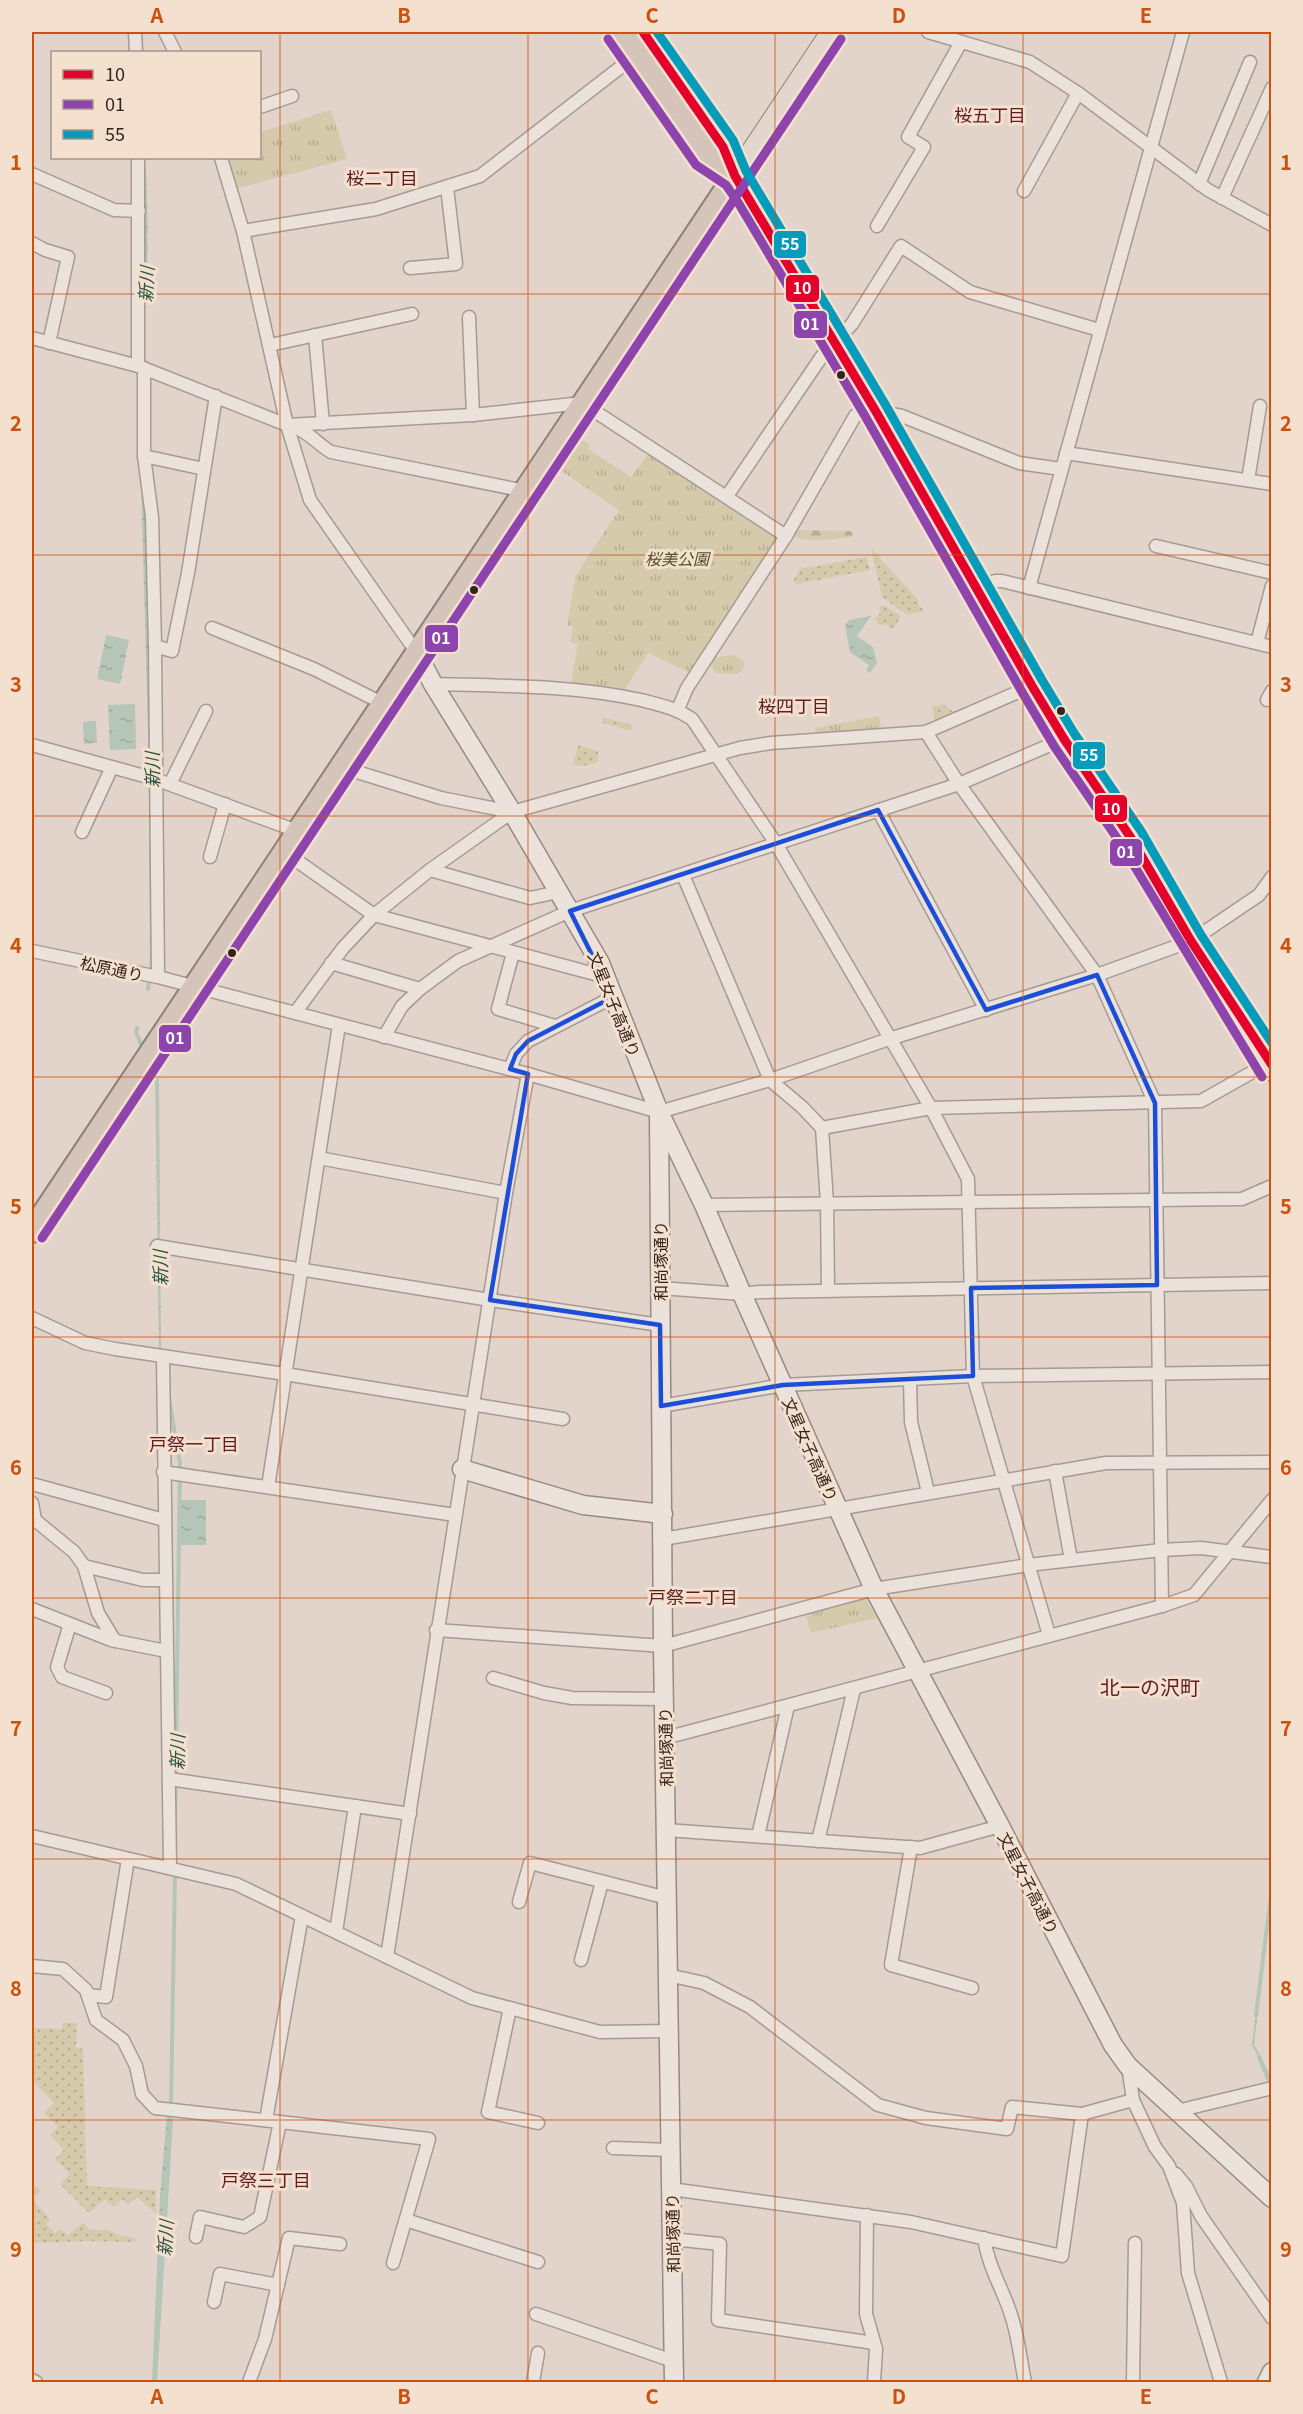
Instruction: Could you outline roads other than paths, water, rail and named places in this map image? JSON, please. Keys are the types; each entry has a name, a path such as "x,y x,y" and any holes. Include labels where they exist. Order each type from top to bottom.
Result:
{"highway":[{"path":"618,32 705,157 735,176"},
{"path":"643,32 723,147 735,176"},
{"path":"32,1231 193,986 384,704 735,176"}],"main road":[{"path":"831,32 735,176 875,410 1032,686 1064,739 1131,838 1191,941 1271,1065"}],"street":[{"path":"135,32 136,51"},
{"path":"165,32 174,51"},
{"path":"928,32 959,38 1030,62 1078,93 1199,184 1272,225"},
{"path":"1029,588 1149,147 1183,32"},
{"path":"877,226 924,147 908,137 959,38"},
{"path":"243,231 376,209 480,176 504,160 635,56"},
{"path":"1199,184 1250,62"},
{"path":"1222,198 1272,88"},
{"path":"1024,191 1078,93"},
{"path":"261,107 292,96"},
{"path":"138,159 144,456 152,517 158,977"},
{"path":"221,159 243,231 287,425 310,500 417,653"},
{"path":"32,174 114,210 139,211"},
{"path":"410,268 456,264 447,187"},
{"path":"32,243 68,257 49,343"},
{"path":"727,496 822,356 852,324 901,246 970,292 1099,330"},
{"path":"270,345 412,314"},
{"path":"469,317 473,415"},
{"path":"315,335 322,424"},
{"path":"32,338 141,367 303,431 318,445 332,452 525,490"},
{"path":"155,645 172,651 188,573 216,396"},
{"path":"287,425 473,415 582,403 786,536"},
{"path":"1248,480 1260,406"},
{"path":"678,709 687,688 786,536 855,416 875,410 902,416 1019,463 1061,469"},
{"path":"1066,453 1272,484"},
{"path":"144,456 204,469"},
{"path":"1156,546 1272,573"},
{"path":"979,590 995,581 1002,581 1272,647"},
{"path":"1257,643 1272,586"},
{"path":"212,628 314,669 384,704"},
{"name":"文星女子高通り","path":"417,653 433,684 570,911 606,977 659,1112 704,1205 874,1589 1113,2045 1128,2066 1272,2198"},
{"path":"433,684 558,687 624,697 678,709 692,718 775,842 931,1108 968,1179 973,1376 1049,1635"},
{"path":"295,1013 343,948 374,915 430,870 512,812 740,748 771,743 926,732 1032,686"},
{"path":"170,784 206,711"},
{"path":"926,732 959,784 1096,975 1155,1103 1162,1606"},
{"path":"384,1037 402,1006 458,960 570,911 683,875 775,842 959,784 1064,739"},
{"path":"32,745 155,779 297,831"},
{"path":"82,832 112,767"},
{"path":"341,767 441,798 512,812"},
{"path":"210,857 225,804"},
{"path":"878,810 986,1010"},
{"path":"283,851 374,915 606,977"},
{"path":"430,870 530,898 558,892"},
{"path":"683,875 770,1080 802,1107 822,1128 827,1203 828,1290"},
{"path":"659,1112 770,1080 889,1039 1096,975 1191,941 1259,895 1272,877"},
{"name":"松原通り","path":"32,951 158,977 510,1069 659,1112"},
{"path":"513,952 498,1009 555,1026"},
{"path":"331,963 420,989"},
{"path":"510,1069 521,1046 528,1041 613,997"},
{"path":"268,1487 339,1025"},
{"path":"822,1128 931,1108 1201,1101 1271,1065"},
{"path":"387,1957 436,1630 506,1193 528,1074"},
{"name":"和尚塚通り","path":"659,1112 663,1646 674,2382"},
{"path":"319,1158 506,1193"},
{"path":"704,1205 1242,1198 1272,1186"},
{"path":"157,1246 660,1325"},
{"path":"660,1288 742,1294 828,1290 1272,1283"},
{"path":"32,1318 85,1343 163,1358 285,1374 563,1419"},
{"path":"163,1358 170,1868"},
{"path":"661,1406 783,1385 973,1376 1272,1372"},
{"path":"910,1379 911,1422 928,1492"},
{"path":"663,1539 1106,1463 1272,1462"},
{"path":"462,1469 583,1505 663,1514"},
{"path":"1055,1471 1071,1560"},
{"path":"163,1472 455,1515"},
{"path":"32,1484 164,1520"},
{"path":"665,1738 1162,1606 1194,1595 1272,1500"},
{"path":"32,1503 35,1520 74,1552 84,1566 98,1613 115,1641"},
{"path":"436,1630 663,1646 874,1589 1028,1565 1161,1550 1201,1548 1272,1557"},
{"path":"84,1566 143,1580 165,1580"},
{"path":"32,1609 115,1641 166,1651"},
{"path":"70,1624 57,1667 62,1677 106,1693"},
{"path":"494,1678 544,1693 572,1698 664,1699"},
{"path":"818,1841 854,1689"},
{"path":"758,1836 788,1706"},
{"path":"169,1779 410,1814"},
{"path":"336,1932 355,1806"},
{"path":"666,1830 920,1848 1000,1826"},
{"path":"32,1836 236,1884 472,1998 600,2032 668,2031"},
{"path":"911,1848 891,1965 972,1988"},
{"path":"88,1995 106,1997 128,1859"},
{"path":"519,1902 530,1863 667,1898"},
{"path":"581,1960 602,1882"},
{"path":"266,2120 302,1916"},
{"path":"32,1966 63,1969 86,1990 96,2020 123,2040 136,2066 142,2094 155,2108 429,2139 393,2263"},
{"path":"668,1975 704,1983 750,2007 878,2105 926,2118 1007,2129 1012,2107 1082,2114 1133,2100"},
{"path":"510,2008 488,2112 538,2123"},
{"path":"1128,2066 1133,2100 1155,2147 1186,2186 1201,2216 1272,2318"},
{"path":"1177,2111 1272,2088"},
{"path":"671,2189 911,2222 1062,2256 1082,2114"},
{"path":"196,2237 200,2217 244,2227 260,2217 280,2122"},
{"path":"613,2148 670,2150"},
{"path":"1169,2166 1182,2203 1188,2273 1221,2382"},
{"path":"867,2215 866,2314 876,2349 874,2382"},
{"path":"406,2220 538,2262"},
{"path":"249,2382 265,2339 289,2238 339,2244"},
{"path":"984,2238 994,2279 1010,2310 1025,2382"},
{"path":"672,2239 720,2244 718,2320 874,2343"},
{"path":"1133,2382 1135,2243"},
{"path":"214,2302 220,2274 278,2285"},
{"path":"536,2314 673,2361"},
{"path":"533,2382 538,2354"},
{"path":"1267,2382 1272,2372"},
{"path":"32,2380 36,2382"}],"water":[{"path":"146,168 148,233 144,233 142,169"},
{"path":"144,243 148,244 143,359"},
{"path":"138,370 142,371 152,769 149,769"},
{"path":"871,616 857,636 873,647 877,663 870,673 866,670 869,665 850,652 845,626 849,620"},
{"path":"106,635 129,640 120,684 97,679"},
{"path":"135,704 136,749 110,750 108,705"},
{"path":"96,721 97,743 84,744 83,722"},
{"path":"149,811 152,811 154,964 150,965"},
{"path":"155,1078 159,1078 161,1349 159,1349"},
{"path":"180,1500 206,1500 206,1545 180,1545"},
{"path":"1256,2011 1258,2011 1254,2044 1271,2081 1252,2045"},
{"path":"167,2114 172,2114 164,2196 155,2382 152,2382 160,2196"}],"waterway":[{"name":"新川","path":"145,229 146,249"},
{"name":"新川","path":"148,989 152,961"},
{"name":"新川","path":"137,1028 136,1032 143,1049"},
{"name":"新川","path":"151,1067 157,1082"},
{"name":"新川","path":"169,1398 180,1464 175,1818"},
{"name":"新川","path":"171,2106 175,1871"},
{"path":"1256,2015 1272,1887"},
{"path":"1259,2057 1268,2079"},
{"name":"新川","path":"155,2382 171,2120"}],"district":[{"name":"桜五丁目","path":"990,114"},
{"name":"桜二丁目","path":"382,177"},
{"name":"桜四丁目","path":"794,705"},
{"name":"戸祭一丁目","path":"194,1443"},
{"name":"戸祭二丁目","path":"693,1596"},
{"name":"北一の沢町","path":"1150,1686"},
{"name":"戸祭三丁目","path":"266,2179"}],"park label":[{"name":"桜美公園","path":"677,558"}]}
